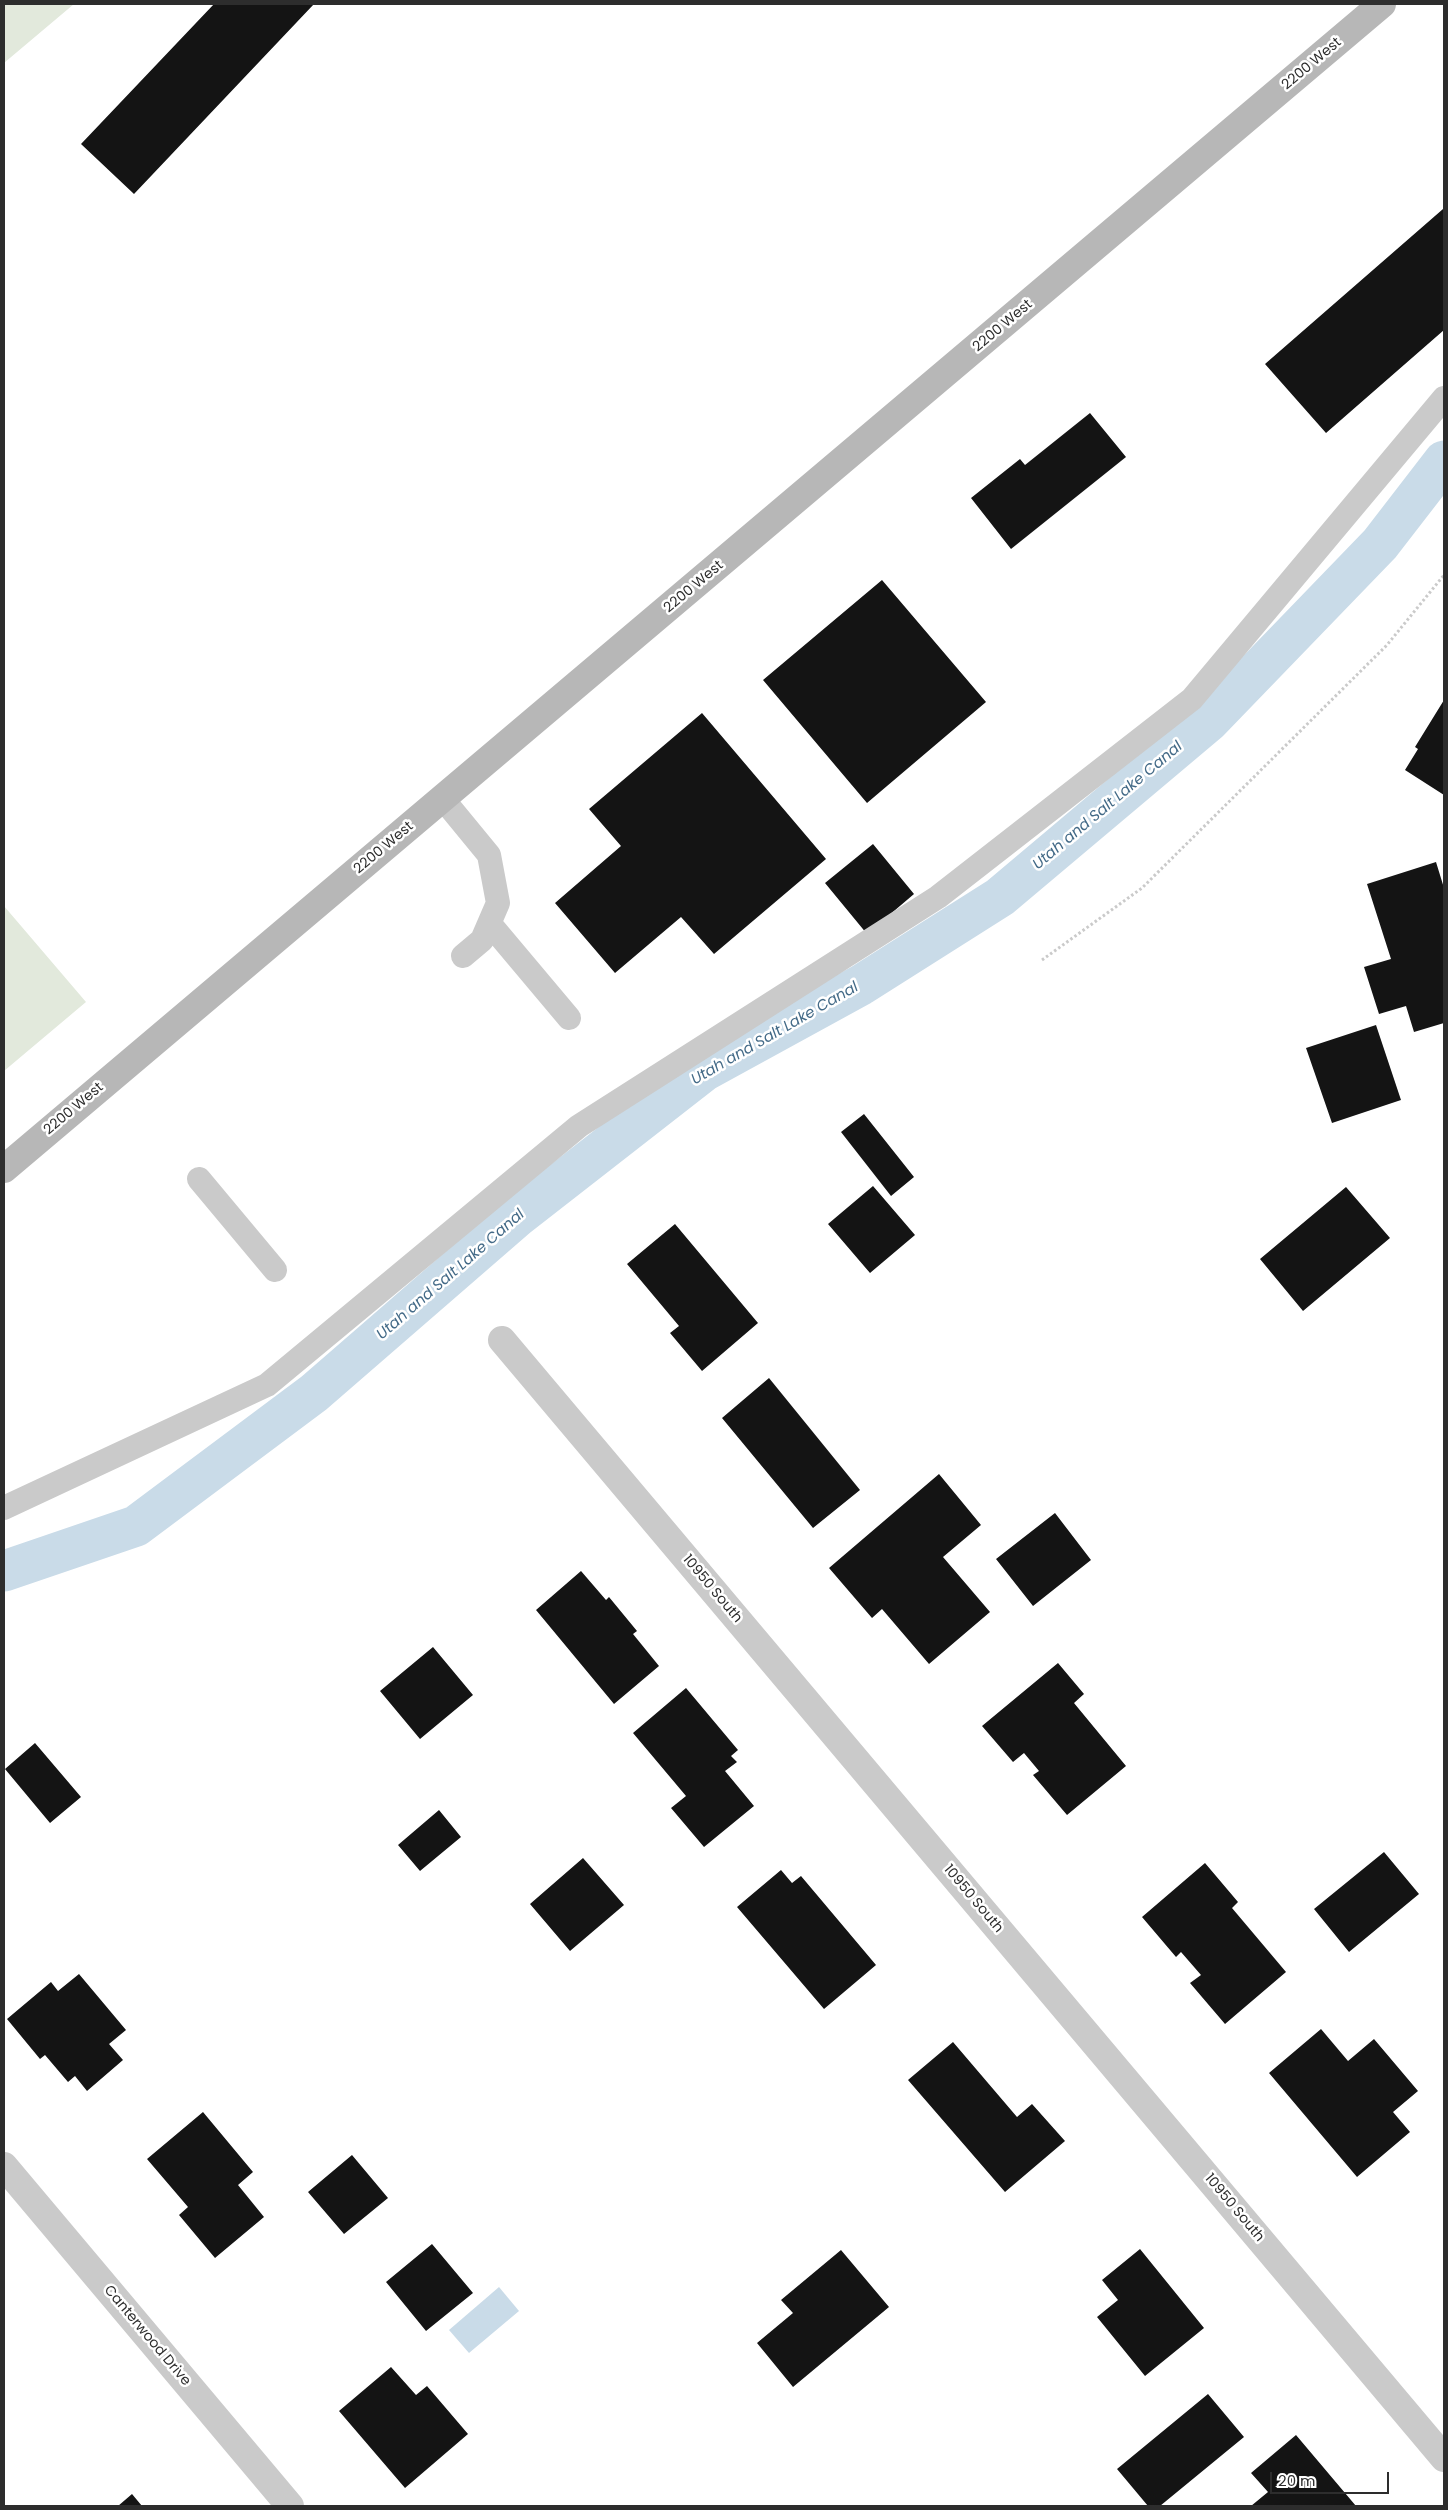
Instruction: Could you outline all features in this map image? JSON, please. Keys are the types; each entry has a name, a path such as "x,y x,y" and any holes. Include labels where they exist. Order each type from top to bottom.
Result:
{"street":[{"name":"2200 West","path":"4,1169 1382,4"},
{"name":"10950 South","path":"502,1340 1444,2458"},
{"name":"Canterwood Drive","path":"4,2166 290,2506"}],"lane":[{"path":"4,1508 266,1385 579,1126 938,897 1192,700 1444,398"},
{"path":"443,798 489,855 498,903 482,940 463,956"},
{"path":"490,924 569,1018"},
{"path":"199,1179 275,1270"}],"path":[{"path":"1042,960 1142,888 1387,645 1444,575"}],"shaded area":[{"path":"4,4 74,4 4,63"},
{"path":"4,906 86,1002 4,1071"}],"water":[{"path":"499,2287 519,2311 469,2353 449,2330"}],"building":[{"path":"214,4 314,4 134,194 81,144"},
{"path":"1443,209 1444,330 1326,433 1265,364"},
{"path":"1090,413 1126,457 1011,549 971,498 1020,459 1025,465"},
{"path":"882,580 986,702 867,803 763,680"},
{"path":"1444,700 1444,795 1405,770 1418,749 1415,747"},
{"path":"702,713 826,859 714,954 681,917 615,973 555,903 621,846 589,809"},
{"path":"873,844 914,894 867,934 825,883"},
{"path":"1436,862 1444,888 1444,1023 1414,1032 1406,1006 1379,1014 1364,967 1391,959 1367,884"},
{"path":"1376,1025 1401,1100 1332,1123 1306,1048"},
{"path":"864,1114 914,1177 891,1196 841,1132"},
{"path":"873,1186 915,1235 870,1273 828,1224"},
{"path":"1346,1187 1390,1238 1303,1311 1260,1259"},
{"path":"675,1224 758,1323 702,1371 670,1333 679,1326 627,1264"},
{"path":"769,1378 860,1490 813,1528 722,1418"},
{"path":"939,1474 981,1525 943,1557 990,1612 929,1664 882,1609 872,1618 829,1568"},
{"path":"1055,1513 1091,1560 1033,1606 996,1559"},
{"path":"581,1571 606,1600 609,1597 637,1631 633,1634 659,1666 614,1704 536,1610"},
{"path":"433,1647 473,1695 420,1739 380,1691"},
{"path":"1058,1663 1084,1694 1074,1703 1126,1766 1067,1815 1033,1775 1039,1771 1024,1753 1013,1762 982,1726"},
{"path":"686,1688 738,1750 731,1756 737,1762 725,1771 754,1806 704,1847 671,1808 686,1796 633,1733"},
{"path":"35,1743 81,1797 50,1823 5,1769"},
{"path":"439,1810 461,1837 420,1871 398,1845"},
{"path":"1384,1852 1419,1894 1349,1952 1314,1909"},
{"path":"583,1858 624,1905 570,1951 530,1904"},
{"path":"1205,1863 1238,1902 1232,1908 1286,1972 1225,2024 1190,1983 1201,1975 1181,1952 1176,1957 1142,1917"},
{"path":"781,1870 792,1883 801,1876 876,1965 824,2009 737,1907"},
{"path":"79,1974 126,2030 109,2044 123,2060 87,2091 75,2076 68,2082 45,2055 40,2059 7,2019 51,1982 58,1991"},
{"path":"1321,2029 1348,2061 1374,2039 1418,2091 1393,2112 1410,2132 1357,2177 1269,2073"},
{"path":"953,2042 1017,2117 1032,2104 1065,2141 1005,2192 908,2080"},
{"path":"203,2112 253,2172 238,2185 264,2217 215,2258 179,2215 188,2207 147,2159"},
{"path":"352,2155 388,2198 344,2234 308,2192"},
{"path":"432,2244 473,2293 426,2331 386,2282"},
{"path":"1140,2249 1204,2328 1145,2376 1097,2317 1118,2300 1102,2280"},
{"path":"841,2250 889,2307 793,2387 757,2343 793,2313 781,2300"},
{"path":"391,2367 416,2395 427,2386 468,2434 405,2488 339,2411"},
{"path":"1208,2394 1244,2437 1160,2506 1148,2506 1117,2469"},
{"path":"1296,2435 1356,2506 1251,2506 1268,2492 1251,2473"},
{"path":"132,2494 142,2506 118,2506"}],"waterway":[{"name":"Utah and Salt Lake Canal","path":"4,1571 136,1526 314,1393 518,1216 704,1071 861,985 1000,897 1209,721 1380,544 1444,461"}]}
